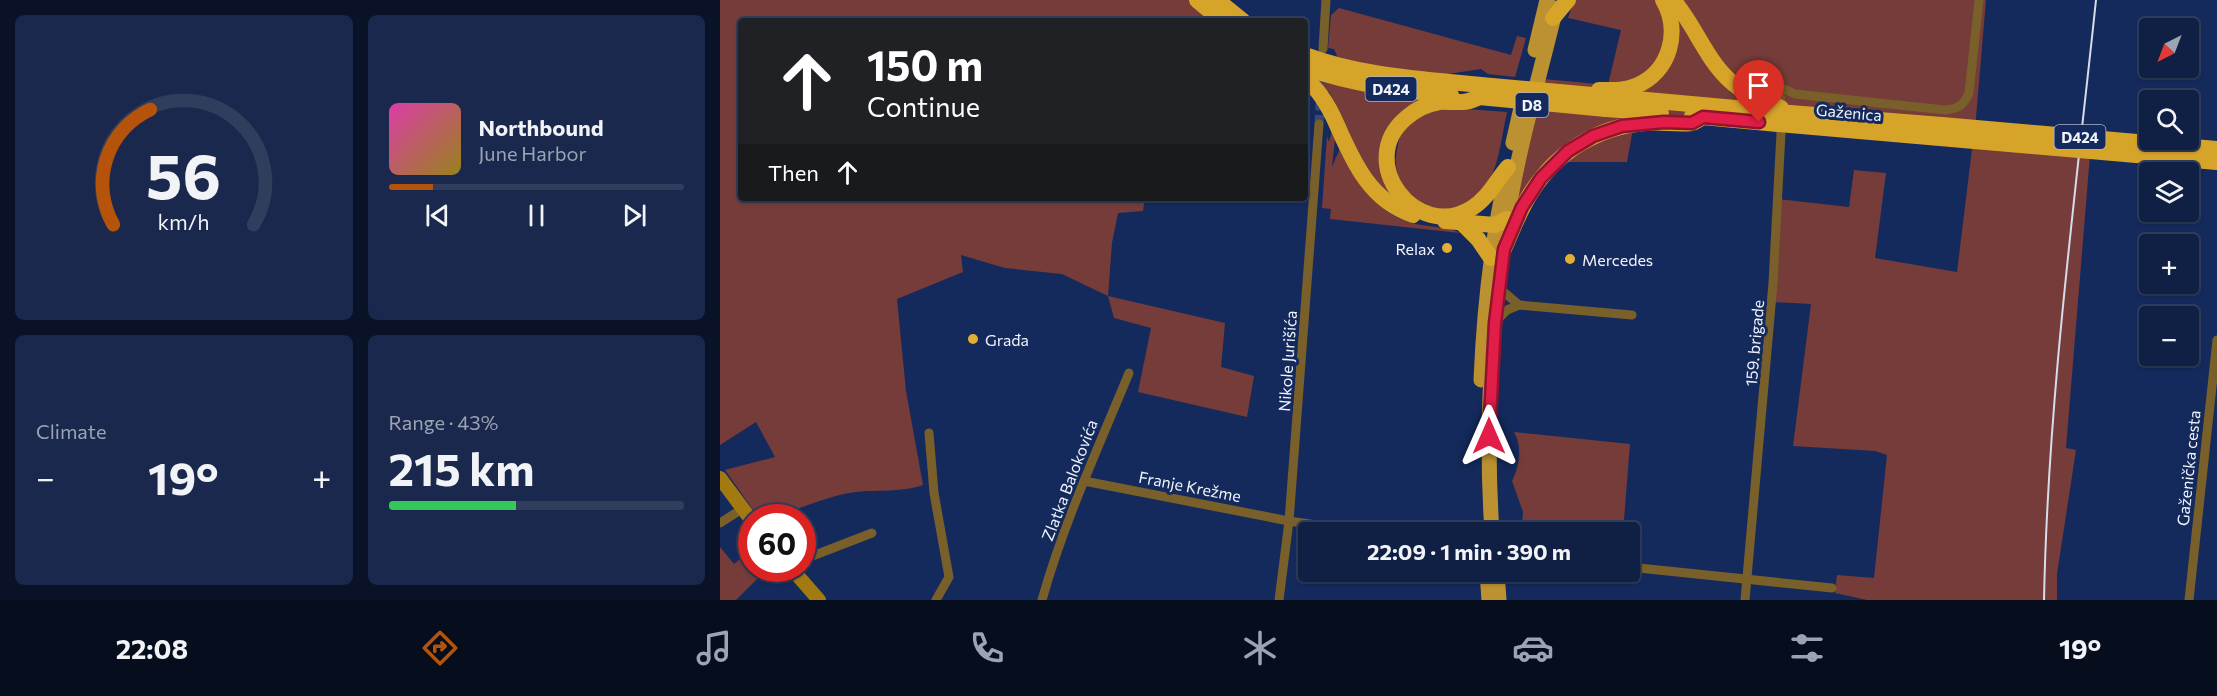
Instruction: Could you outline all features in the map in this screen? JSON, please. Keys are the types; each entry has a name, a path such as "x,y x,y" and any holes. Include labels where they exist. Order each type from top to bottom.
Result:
{"highway":[{"path":"1197,0 1218,18"},
{"path":"1217,0 1240,18"},
{"path":"1553,18 1568,0"},
{"path":"1561,92 1571,88 1627,89 1652,76 1668,55 1673,28 1663,0"},
{"path":"1673,0 1718,67 1738,88 1790,113"},
{"name":"D424","path":"1308,56 1331,65 1480,91"},
{"name":"D424","path":"1308,69 1382,88 1480,91"},
{"path":"1308,82 1331,111 1363,178 1377,194 1415,216 1461,222 1501,222"},
{"path":"1480,91 1469,103 1440,102 1429,105 1405,118 1389,143 1386,155 1391,179 1397,192 1407,203 1420,211 1449,216 1471,209 1484,199 1508,167"},
{"name":"Gaženica","path":"1480,91 1561,92 2217,149"},
{"name":"Gaženica","path":"1480,91 1703,117 2217,162"},
{"path":"1461,222 1498,254 1531,191 1556,162 1580,143 1622,126 1664,122 1692,123 1703,117"}],"main road":[{"name":"D8","path":"1482,522 1479,420 1483,333 1498,254 1508,167 1547,0"},
{"name":"D8","path":"1501,222 1558,0"},
{"name":"D8","path":"1492,522 1489,406 1499,288 1498,254"},
{"path":"720,478 738,504"},
{"path":"803,582 819,600"},
{"path":"1489,600 1493,582"},
{"path":"1497,582 1500,600"}],"street":[{"path":"1323,49 1326,0"},
{"name":"159. brigade","path":"1745,600 1773,292 1781,133 1780,87 1795,94 1945,110 1956,109 1965,102 1968,93 1979,0"},
{"name":"Nikole Jurišića","path":"1279,600 1289,521 1319,124"},
{"path":"1499,288 1519,305"},
{"path":"1495,323 1507,310 1519,305 1632,315"},
{"name":"Gaženička cesta","path":"2189,600 2217,340"},
{"name":"Zlatka Balokovića","path":"1042,600 1050,570 1129,373"},
{"path":"929,433 934,493 949,577 936,600"},
{"name":"Franje Krežme","path":"1084,482 1298,522"},
{"path":"720,523 738,512"},
{"path":"816,554 872,532"},
{"path":"1640,568 1833,588"}],"shaded area":[{"path":"720,0 1207,0 1228,18 738,18 738,201 1145,201 1143,211 1118,213 1112,243 1108,296 1062,274 1005,268 961,255 963,272 897,299 906,391 923,485 913,488 844,494 811,504 749,504 725,470 775,457 756,422 720,445"},
{"path":"1574,0 1986,0 1974,141 2090,155 2066,448 2076,450 2057,574 2057,600 1867,600 1835,593 1837,575 1874,578 1887,455 1875,451 1793,446 1811,304 1772,302 1777,199 1849,207 1854,170 1886,173 1875,258 1957,272 1973,141 1636,112 1627,162 1556,162 1511,205 1533,78 1608,85 1621,30 1568,18"},
{"path":"1339,8 1511,55 1517,36 1526,38 1515,77 1488,74 1481,69 1441,75 1399,71 1338,58 1334,49 1328,48 1331,15"},
{"path":"1308,75 1425,99 1384,148 1406,207 1369,177 1329,92"},
{"path":"1439,107 1507,112 1498,155 1490,179 1477,196 1461,206 1444,209 1427,206 1412,197 1402,184 1396,166 1398,143 1403,129 1414,120"},
{"path":"1333,127 1335,139 1332,167 1341,146 1362,183 1389,213 1416,224 1445,228 1460,233 1330,219 1331,209 1322,208 1327,136 1329,142"},
{"path":"1108,296 1225,323 1221,367 1254,376 1247,417 1138,392 1151,328 1114,318"},
{"path":"1514,432 1630,444 1624,522 1522,522 1523,512 1512,481 1519,457"},
{"path":"720,547 734,564 738,561 738,582 754,582 736,600 720,600"}],"tunnel":[{"path":"1319,124 1322,69"}],"railway":[{"path":"2044,600 2057,374 2096,0"}],"place":[{"name":"Relax","path":"1447,248"},
{"name":"Mercedes","path":"1570,259"},
{"name":"Građa","path":"973,339"}],"route":[{"path":"1489,436 1495,323 1504,249 1522,207 1541,178 1568,151 1593,136 1622,126 1664,122 1692,123 1703,117 1759,122"}]}
